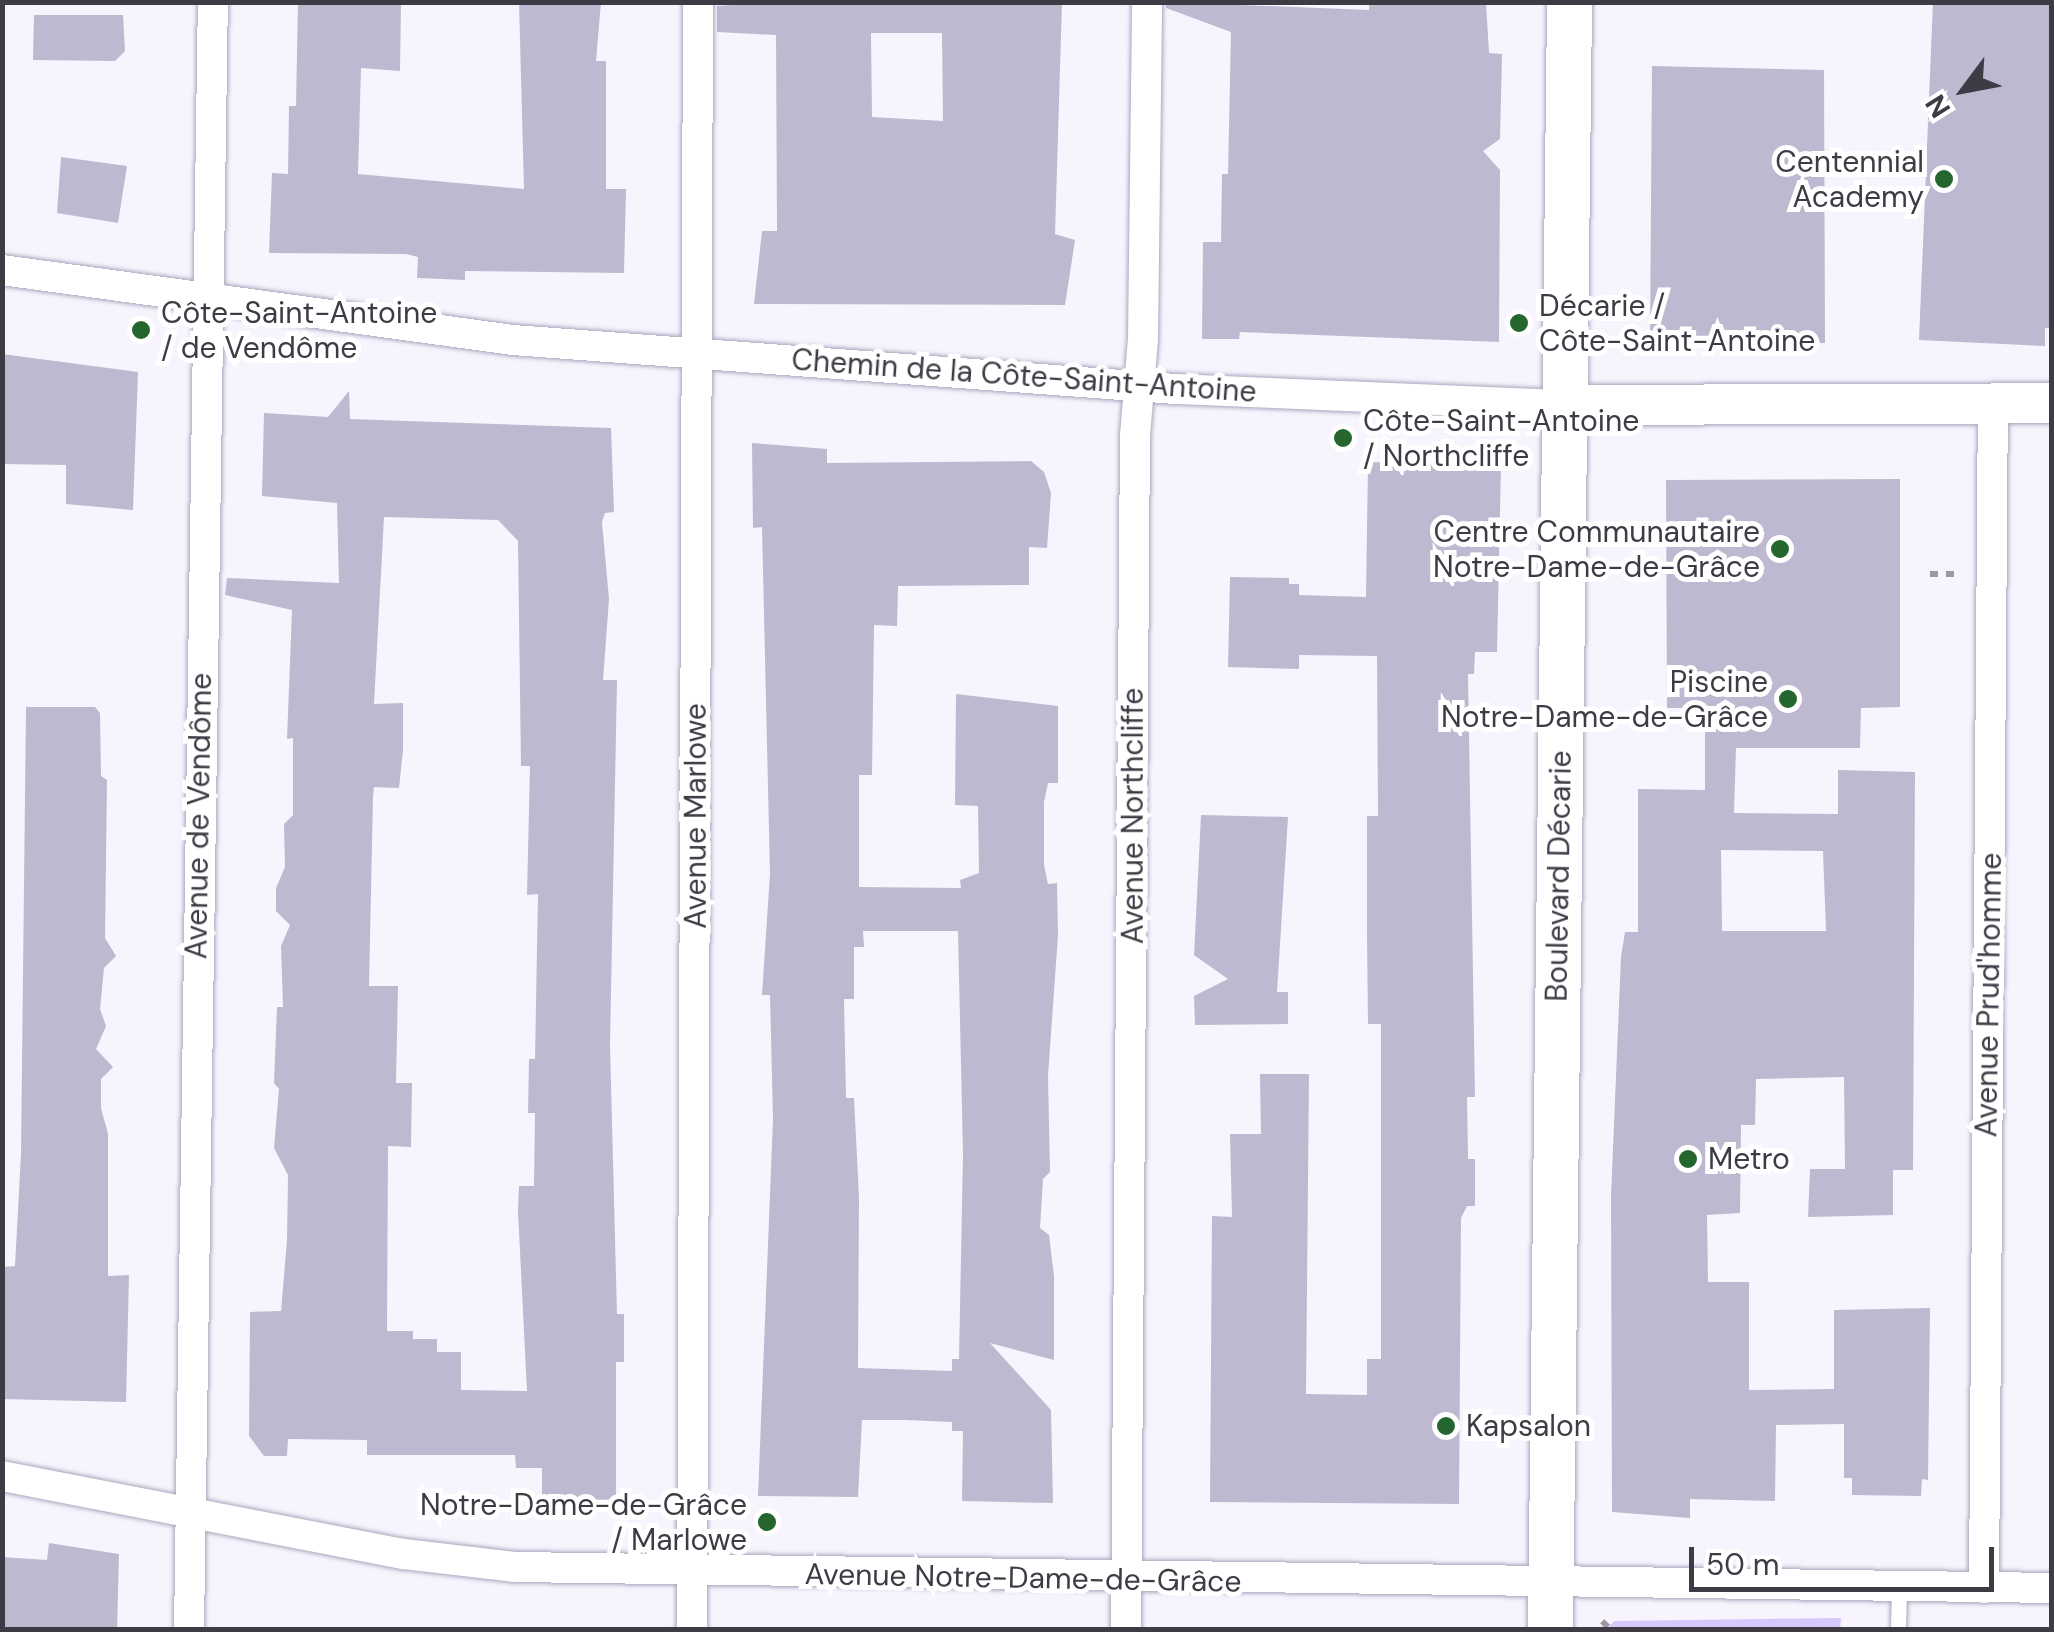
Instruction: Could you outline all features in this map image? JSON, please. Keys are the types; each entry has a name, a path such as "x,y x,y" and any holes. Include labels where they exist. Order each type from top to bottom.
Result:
{"main road":[{"name":"Boulevard Décarie","path":"1550,1630 1568,2"}],"street":[{"name":"Avenue de Vendôme","path":"189,1630 214,2"},
{"name":"Avenue Marlowe","path":"692,1630 698,2"},
{"name":"Avenue Northcliffe","path":"1126,1630 1139,386 1147,2"},
{"name":"Chemin de la Côte-Saint-Antoine","path":"2,270 209,302 499,339 1139,386 1563,404 2052,403"},
{"name":"Avenue Prud'homme","path":"1984,1588 1993,402"},
{"name":"Avenue Notre-Dame-de-Grâce","path":"2,1476 461,1562 693,1571 1127,1579 2052,1588"}],"lane":[{"path":"1898,1630 1899,1587"}],"path":[{"path":"1930,574 1955,574"},
{"path":"1602,1621 1611,1630"}],"shaded area":[{"path":"1841,1618 1840,1630 1605,1629 1615,1621"}],"building":[{"path":"298,2 401,2 400,71 361,68 358,174 524,189 519,2 601,2 596,61 606,61 606,189 626,189 624,273 465,271 465,280 417,278 418,257 406,254 269,253 272,173 288,174 289,106 296,106"},
{"path":"776,2 1062,2 1055,234 1075,240 1065,305 754,304 762,231 777,231 776,35 717,32 717,6","holes":["871,33 942,33 943,121 872,117"]},
{"path":"1166,2 1369,10 1369,2 1486,2 1489,53 1502,54 1500,139 1483,151 1500,170 1499,342 1240,332 1239,339 1202,339 1203,242 1221,242 1222,174 1228,174 1231,32 1166,8"},
{"path":"1933,2 2052,2 2052,328 2045,328 2045,346 1919,340"},
{"path":"34,15 123,15 125,51 115,61 33,60"},
{"path":"1652,66 1824,70 1825,343 1650,342"},
{"path":"61,157 127,166 118,223 57,213"},
{"path":"2,354 138,372 133,510 66,504 66,465 2,464"},
{"path":"349,391 350,419 611,428 614,512 605,513 602,522 609,599 603,680 617,680 610,1046 617,1314 624,1314 624,1362 616,1362 616,1503 542,1502 542,1468 516,1468 515,1455 367,1455 367,1440 288,1439 287,1456 264,1456 249,1436 250,1312 281,1311 287,1240 288,1175 274,1148 279,1089 274,1083 277,1007 283,1007 281,946 290,925 276,911 276,888 285,867 284,824 293,815 293,738 287,739 292,610 225,595 227,578 339,583 337,503 262,496 264,413 328,417","holes":["384,517 498,520 518,541 521,766 530,766 527,895 538,894 535,1059 529,1059 528,1113 535,1113 534,1186 519,1186 518,1211 527,1391 461,1390 461,1352 437,1352 437,1339 413,1339 413,1331 387,1331 388,1146 411,1147 412,1083 396,1083 398,986 369,986 374,787 399,788 403,750 403,703 374,704"]},
{"path":"752,443 827,449 827,463 1031,461 1044,472 1051,493 1047,548 1029,547 1029,585 898,586 897,626 874,625 872,775 859,775 859,887 961,888 960,880 979,873 978,806 955,805 956,694 1058,706 1058,783 1048,783 1044,802 1044,865 1048,884 1057,883 1058,935 1048,1076 1050,1172 1043,1179 1040,1228 1049,1235 1054,1276 1054,1360 990,1343 1051,1410 1053,1503 962,1501 963,1431 952,1431 952,1422 905,1420 862,1420 858,1497 758,1496 773,1119 770,995 762,995 770,874 762,527 753,528","holes":["863,931 958,931 963,1154 959,1359 952,1359 952,1371 858,1368 859,1197 854,1098 846,1098 844,999 854,999 854,947 864,947"]},
{"path":"1368,462 1501,465 1497,652 1475,652 1474,674 1468,674 1475,1097 1467,1097 1468,1159 1475,1159 1475,1206 1467,1206 1461,1218 1459,1504 1210,1502 1212,1216 1232,1217 1230,1134 1261,1134 1260,1074 1309,1074 1306,1394 1367,1395 1367,1359 1381,1359 1381,1024 1368,1024 1367,933 1367,816 1378,816 1377,656 1299,655 1299,669 1228,667 1230,577 1289,578 1289,584 1299,584 1299,595 1366,597"},
{"path":"1900,479 1900,707 1861,708 1860,748 1736,748 1734,813 1838,814 1838,770 1915,772 1913,1170 1893,1170 1893,1215 1808,1217 1810,1169 1845,1169 1844,1077 1756,1079 1755,1125 1741,1125 1740,1213 1707,1215 1708,1282 1749,1282 1749,1390 1834,1389 1834,1310 1930,1308 1928,1480 1922,1479 1921,1496 1852,1495 1852,1478 1844,1478 1844,1424 1776,1425 1775,1501 1690,1499 1690,1518 1612,1512 1611,1196 1621,957 1625,932 1638,932 1638,789 1705,790 1705,708 1667,708 1666,480","holes":["1721,850 1823,851 1826,931 1722,931"]},
{"path":"26,707 95,707 100,713 101,776 107,780 105,938 116,956 104,968 100,1009 106,1026 96,1049 113,1067 101,1079 101,1108 108,1134 108,1276 129,1275 126,1402 2,1399 2,1267 15,1266 21,1154"},
{"path":"1201,815 1288,817 1277,992 1288,992 1288,1024 1195,1025 1194,996 1228,979 1194,955"},
{"path":"49,1543 119,1554 117,1630 2,1630 2,1557 47,1560"}],"place":[{"name":"Centennial Academy","path":"1944,179"},
{"name":"Décarie / Côte-Saint-Antoine","path":"1519,323"},
{"name":"Côte-Saint-Antoine / de Vendôme","path":"141,330"},
{"name":"Côte-Saint-Antoine / Northcliffe","path":"1343,438"},
{"name":"Centre Communautaire Notre-Dame-de-Grâce","path":"1780,549"},
{"name":"Piscine Notre-Dame-de-Grâce","path":"1788,699"},
{"name":"Metro","path":"1688,1159"},
{"name":"Kapsalon","path":"1446,1426"},
{"name":"Notre-Dame-de-Grâce / Marlowe","path":"767,1522"}]}
